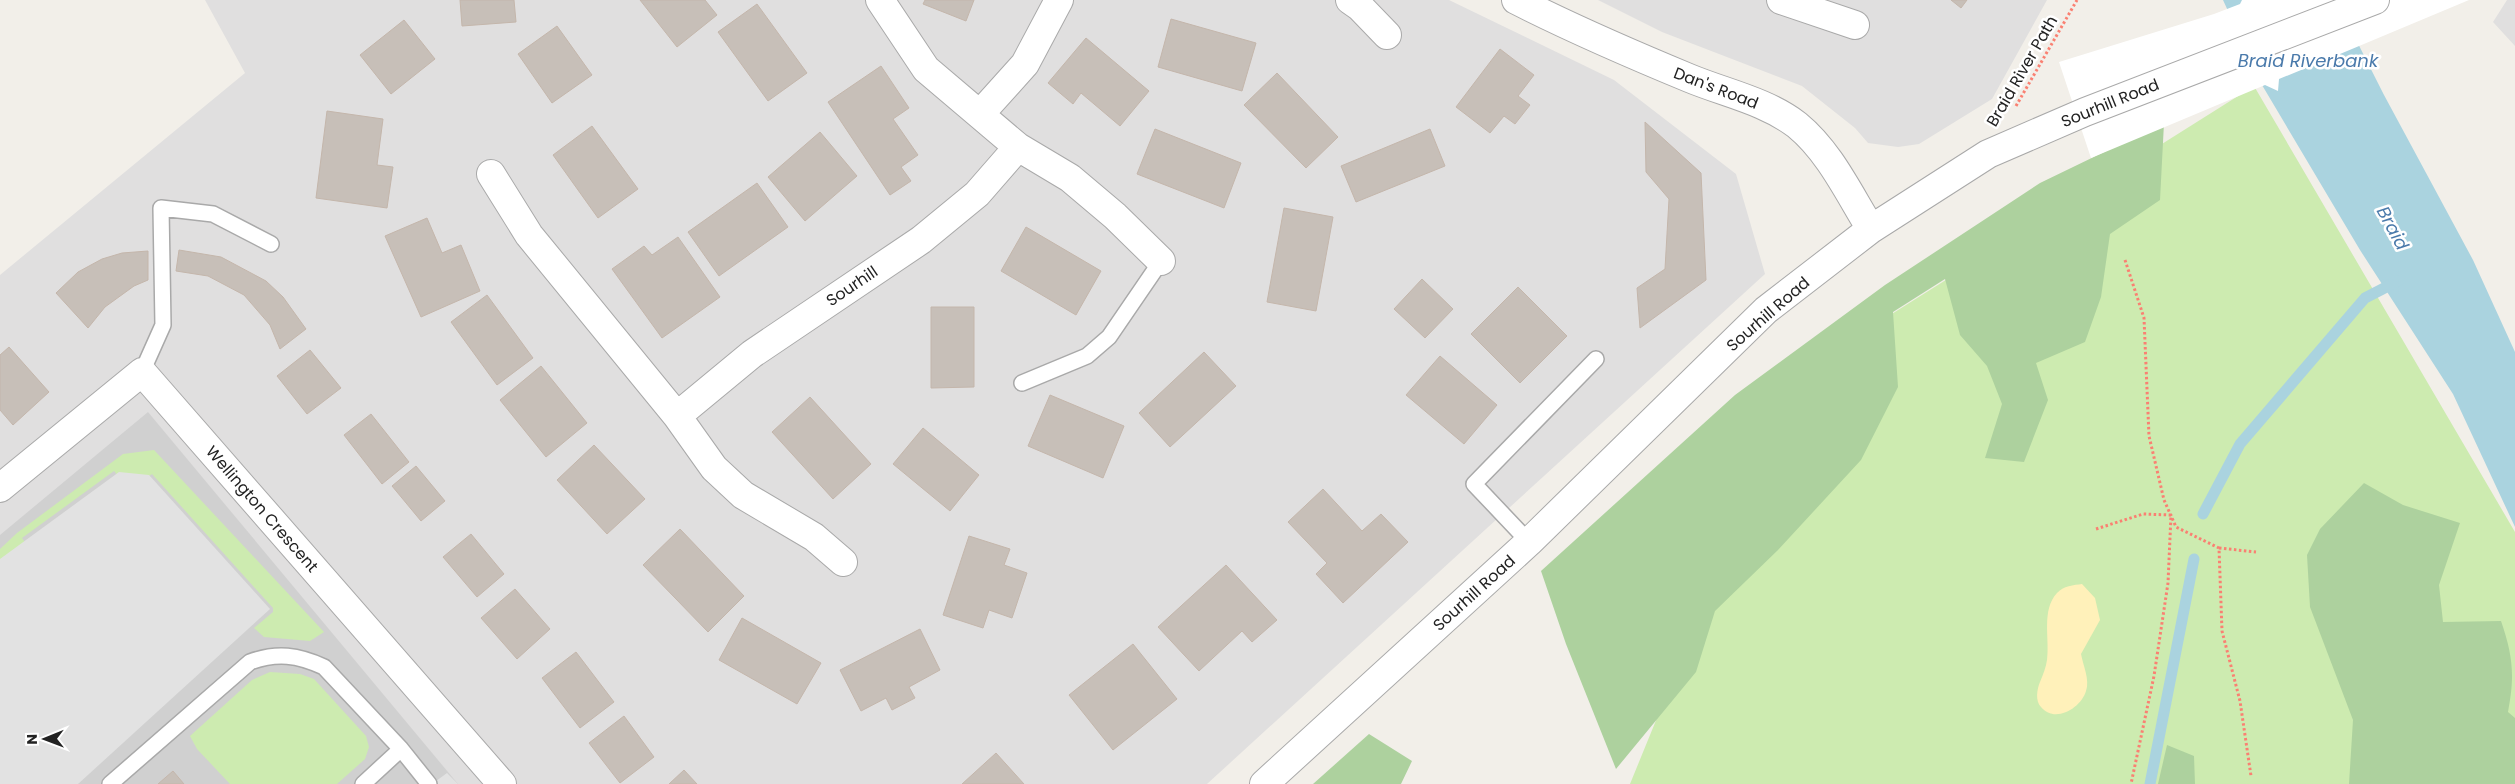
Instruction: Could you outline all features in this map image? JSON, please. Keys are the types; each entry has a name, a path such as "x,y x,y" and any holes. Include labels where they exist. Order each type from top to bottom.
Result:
{"street":[{"path":"880,0 926,69 1018,147 1070,178 1115,216 1160,261"},
{"path":"980,114 1025,64 1059,0"},
{"path":"1350,0 1387,35"},
{"name":"Dan's Road","path":"1516,0 1690,78 1760,104 1796,124 1816,144 1830,162 1871,230"},
{"path":"1781,0 1855,25"},
{"name":"Sourhill Road","path":"1264,784 1529,542 1766,310 1871,230 1988,154 2085,112 2375,0"},
{"name":"Sourhill","path":"677,416 752,354 921,240 977,194 1018,147"},
{"path":"490,174 529,236 677,416 714,468 743,495 814,537 843,562"},
{"path":"0,488 142,372"},
{"name":"Wellington Crescent","path":"142,372 502,784"}],"lane":[{"path":"142,372 163,325 161,208 213,214 271,244"},
{"path":"1022,383 1087,356 1109,337 1160,261"},
{"path":"1529,542 1474,484 1596,360"},
{"path":"110,784 250,662 275,654 307,659 324,667 401,749 429,784"},
{"path":"363,784 401,749"}],"path":[{"name":"Braid River Path","path":"1988,154 2077,0"},
{"path":"2124,260 2144,318 2149,436 2164,500 2176,526 2219,548 2256,552"},
{"path":"2096,529 2144,514 2171,515"},
{"path":"2131,784 2154,676 2166,602 2171,515"},
{"path":"2219,548 2222,631 2240,702 2251,776"}],"shaded area":[{"path":"205,0 1449,0 1614,80 1736,174 1765,274 1207,784 457,784 0,535 0,275 245,73"},
{"path":"1598,0 2047,0 1992,99 1919,144 1898,147 1868,143 1855,128 1802,86 1662,32"},
{"path":"2507,0 2515,0 2515,46 2493,22"},
{"path":"148,412 458,784 0,784 0,535"},
{"path":"119,472 149,475 270,609 78,784 0,784 0,559"},
{"path":"447,773 458,784 432,784"}],"green space":[{"path":"2254,86 2515,532 2515,784 1630,784 1798,373"},
{"path":"2164,123 2160,200 2110,234 2101,297 2085,342 2036,363 2048,400 2024,462 1985,458 2002,404 1987,366 1960,335 1945,279 1893,312 1898,387 1861,460 1778,550 1715,611 1696,672 1616,769 1566,644 1541,571 1735,395 1885,285 2040,183"},
{"path":"154,450 324,632 310,641 264,637 254,628 273,612 273,608 152,474 130,490 114,471 22,538 37,559 0,590 0,549 17,533 123,454"},
{"path":"2364,483 2403,505 2460,523 2439,585 2443,622 2501,621 2512,666 2512,688 2508,712 2515,718 2515,784 2349,784 2353,720 2310,607 2307,555 2320,529"},
{"path":"270,672 300,674 314,679 366,736 369,747 365,759 337,784 230,784 197,749 190,736 252,680"},
{"path":"1369,734 1412,761 1401,784 1313,784"},
{"path":"2167,745 2194,756 2195,784 2158,784"}],"sand":[{"path":"2082,584 2095,598 2100,620 2081,654 2087,677 2087,687 2079,703 2073,708 2067,712 2053,714 2041,707 2037,698 2038,688 2047,660 2049,608 2059,591 2069,586"}],"water":[{"name":"Braid Riverbank","path":"2223,0 2336,0 2384,95 2473,260 2515,352 2515,527 2453,394 2360,250 2262,85"}],"pier":[{"path":"2242,0 2469,0 2340,54 2334,67 2323,61 2279,79 2278,91 2265,85 2091,158 2059,62 2214,14 2240,4"}],"building":[{"path":"460,0 514,0 516,22 462,26"},
{"path":"640,0 705,0 717,15 677,47"},
{"path":"925,0 974,0 966,21 923,4"},
{"path":"1951,0 1967,0 1961,8"},
{"path":"757,4 807,73 768,101 718,32"},
{"path":"1171,19 1256,43 1242,91 1158,67"},
{"path":"404,20 435,59 391,94 360,55"},
{"path":"557,26 592,75 552,103 518,54"},
{"path":"1086,38 1149,91 1120,126 1081,93 1073,104 1048,83"},
{"path":"1500,49 1534,75 1518,96 1530,105 1515,124 1504,116 1490,133 1456,107"},
{"path":"881,66 909,108 893,119 918,155 901,167 911,181 890,195 828,102"},
{"path":"1277,73 1338,137 1306,168 1244,105"},
{"path":"327,111 383,119 377,165 393,167 387,208 316,198"},
{"path":"1645,122 1701,173 1706,280 1640,328 1637,288 1665,269 1669,199 1646,172"},
{"path":"592,126 638,189 598,218 553,155"},
{"path":"1155,129 1241,163 1224,208 1137,174"},
{"path":"1430,129 1445,166 1356,202 1341,166"},
{"path":"820,132 857,176 805,221 768,177"},
{"path":"757,183 788,227 719,276 688,232"},
{"path":"1284,208 1333,217 1316,311 1267,302"},
{"path":"427,218 442,253 461,245 480,291 421,317 385,236"},
{"path":"1026,227 1101,271 1076,315 1001,271"},
{"path":"678,237 720,297 662,338 612,269 644,246 652,255"},
{"path":"179,250 221,257 266,281 283,297 306,329 280,349 270,325 244,295 208,276 176,271"},
{"path":"148,251 148,280 134,286 105,307 88,328 56,293 78,272 102,259 122,253"},
{"path":"1422,279 1453,309 1425,338 1394,309"},
{"path":"1518,287 1567,336 1520,383 1471,334"},
{"path":"487,295 533,358 497,385 451,322"},
{"path":"931,307 974,307 974,387 931,388"},
{"path":"9,347 49,392 13,425 0,410 0,355"},
{"path":"310,350 341,388 307,414 277,376"},
{"path":"1204,352 1236,386 1170,447 1139,413"},
{"path":"1440,356 1497,405 1464,444 1406,395"},
{"path":"541,366 587,423 546,457 500,400"},
{"path":"1050,395 1124,426 1103,478 1028,446"},
{"path":"810,397 871,464 833,499 772,432"},
{"path":"371,414 409,462 382,484 344,435"},
{"path":"923,428 979,475 950,511 893,464"},
{"path":"594,445 645,499 607,534 557,480"},
{"path":"416,466 445,501 421,521 392,486"},
{"path":"1323,489 1362,531 1381,514 1408,542 1343,603 1316,574 1327,563 1288,522"},
{"path":"680,529 744,596 708,632 643,565"},
{"path":"471,534 504,574 477,597 443,557"},
{"path":"969,536 1010,549 1004,565 1027,573 1012,618 989,610 983,628 943,615"},
{"path":"1226,565 1277,620 1252,642 1242,631 1199,671 1158,627"},
{"path":"515,589 550,629 517,659 481,618"},
{"path":"742,618 821,663 797,704 719,660"},
{"path":"920,629 940,670 909,687 915,698 892,710 886,698 861,711 840,670"},
{"path":"1133,644 1177,699 1113,750 1069,695"},
{"path":"576,652 614,702 580,728 542,678"},
{"path":"624,716 654,757 620,783 589,743"},
{"path":"996,753 1024,784 962,784"},
{"path":"684,770 697,784 669,784"},
{"path":"173,771 184,784 158,784"}],"waterway":[{"path":"2203,514 2240,444 2365,298 2398,281"},
{"path":"2150,784 2194,559"}],"water label":[{"name":"Braid","path":"2393,228"}]}
